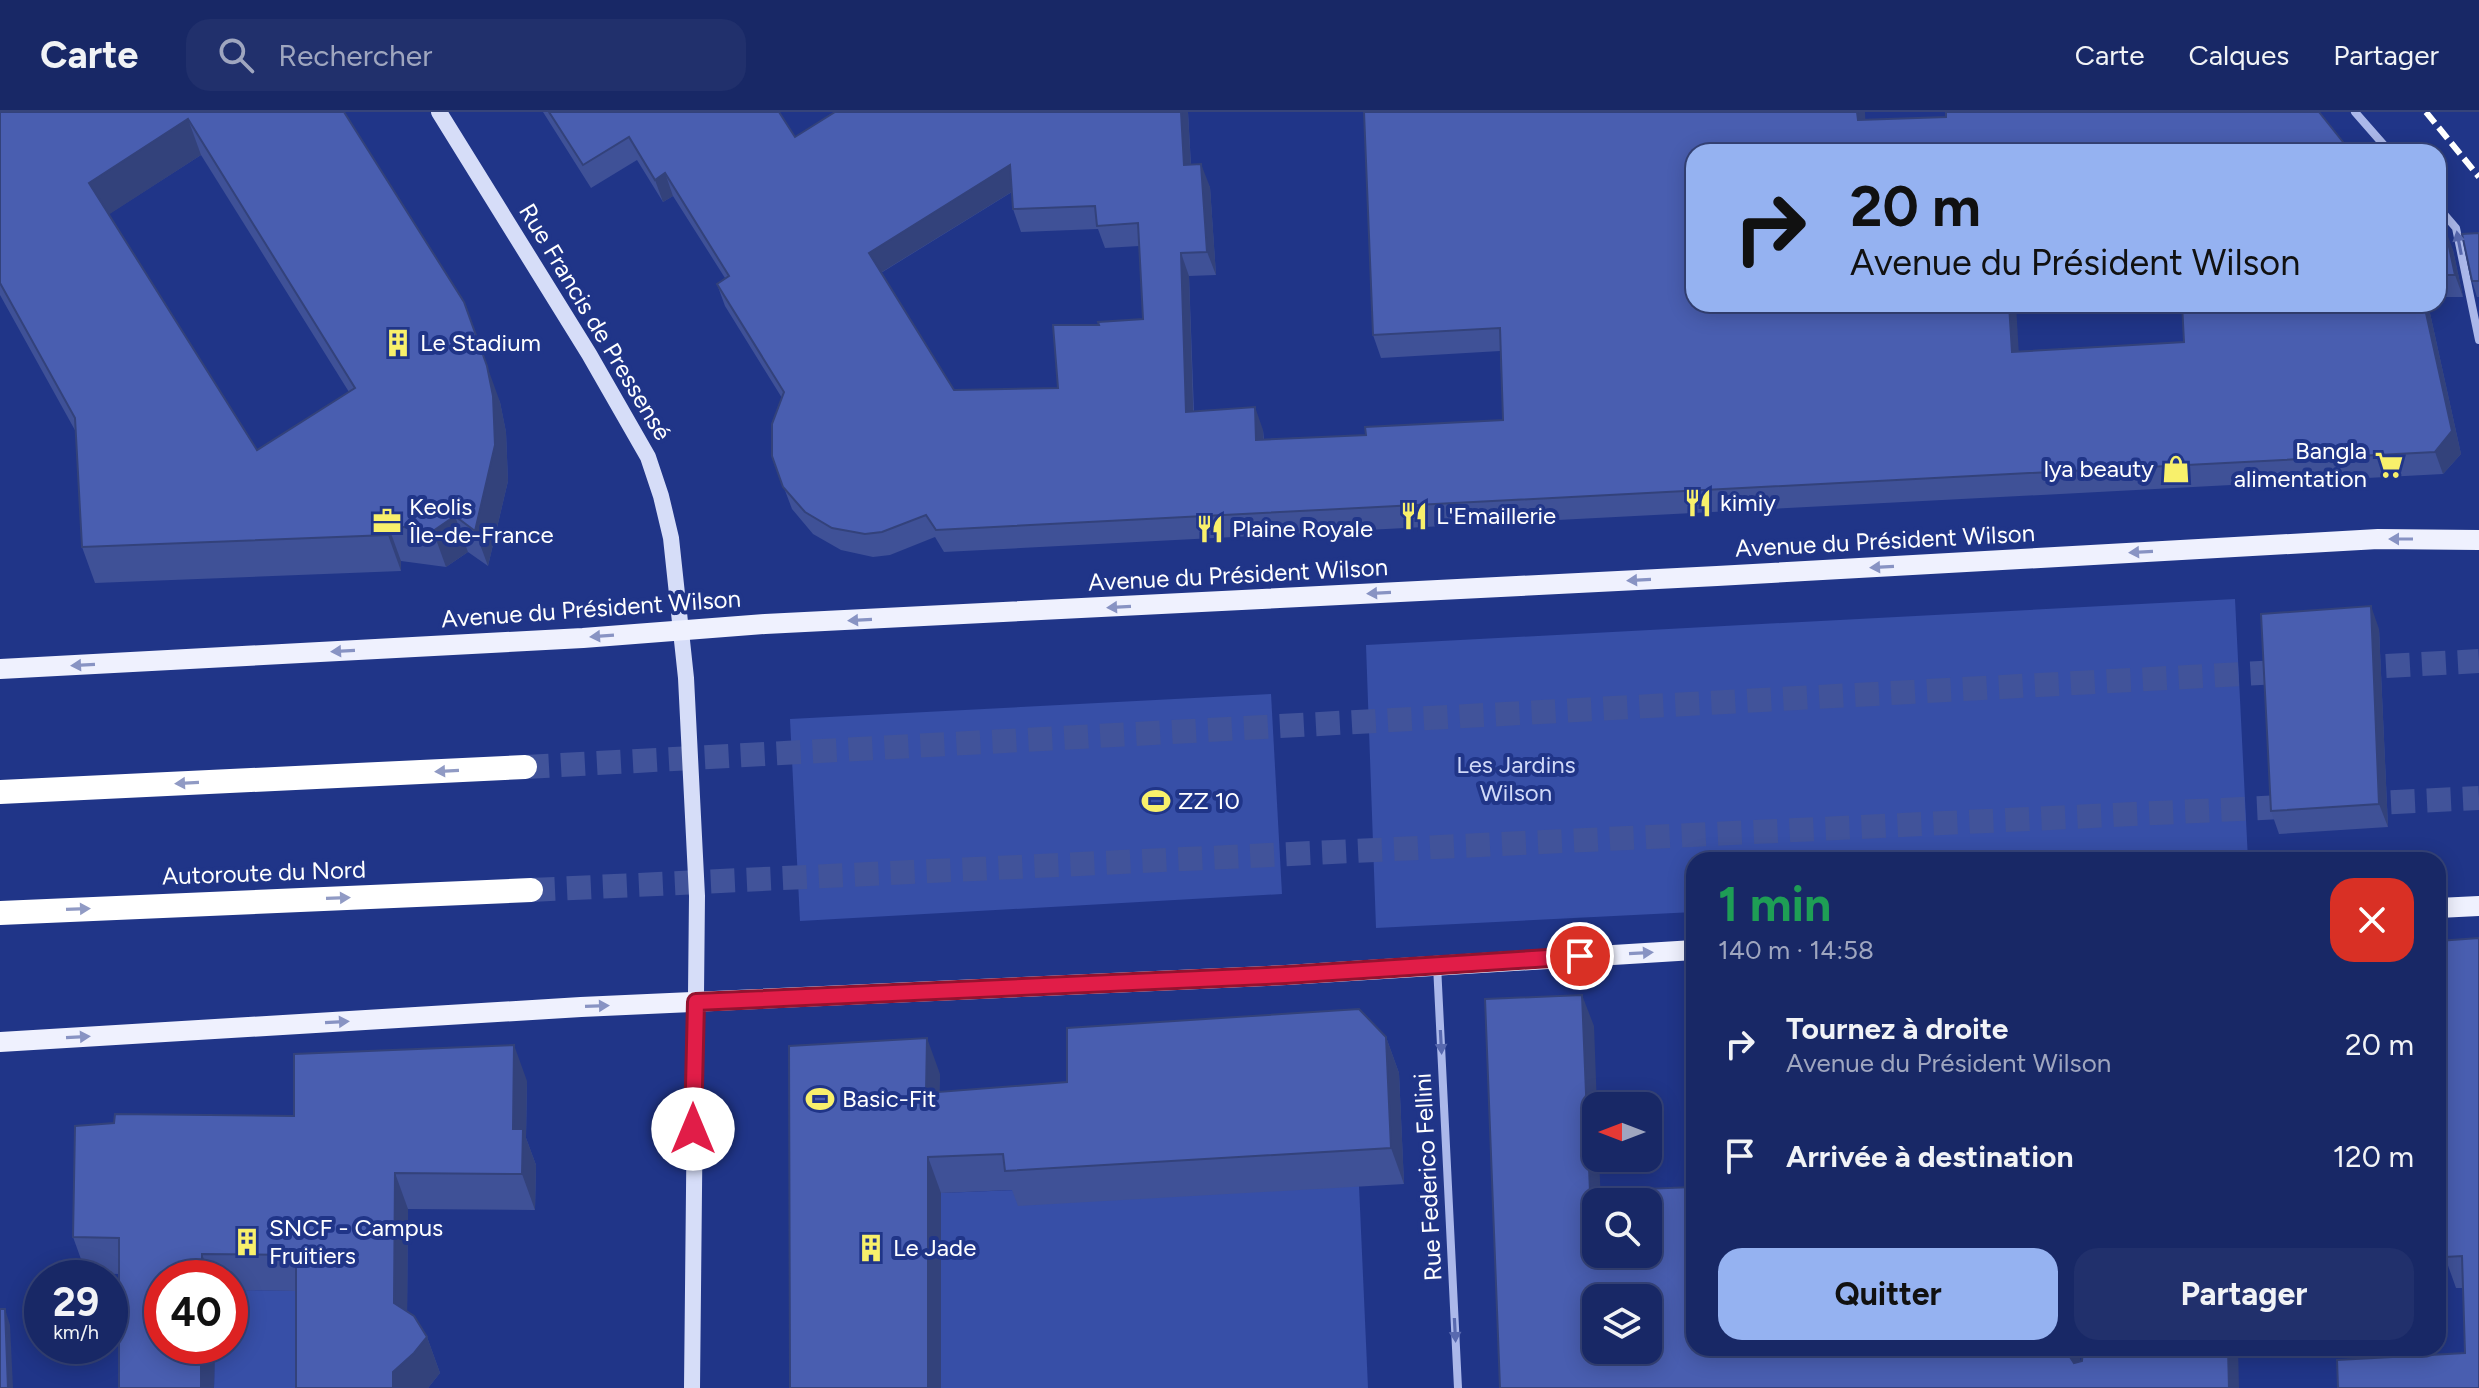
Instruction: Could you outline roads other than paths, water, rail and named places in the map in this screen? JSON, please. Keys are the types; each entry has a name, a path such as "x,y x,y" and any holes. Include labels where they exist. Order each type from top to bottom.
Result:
{"highway":[{"path":"0,792 525,767"},
{"name":"Autoroute du Nord","path":"0,913 531,890"}],"main road":[{"name":"Rue Francis de Pressensé","path":"439,112 589,354 648,457 671,538 686,678 697,896 692,1388"},
{"name":"Avenue du Président Wilson","path":"0,669 2378,539 2479,540"},
{"path":"2446,908 2479,906"},
{"path":"0,1042 572,1007 1286,975 1686,950"}],"street":[{"path":"2355,112 2383,144"},
{"path":"2446,216 2456,228 2479,340"},
{"name":"Rue Federico Fellini","path":"1437,964 1458,1388"}],"tunnel":[{"path":"2350,668 2479,661"},
{"path":"525,767 2297,671"},
{"path":"2355,804 2479,798"},
{"path":"531,890 2303,806"}],"railway":[{"path":"2426,112 2479,177"}],"place":[{"name":"Le Stadium","path":"398,343"},
{"name":"Bangla alimentation","path":"2389,465"},
{"name":"lya beauty","path":"2176,469"},
{"name":"kimiy","path":"1698,503"},
{"name":"L'Emaillerie","path":"1414,516"},
{"name":"Keolis Île-de-France","path":"387,521"},
{"name":"Plaine Royale","path":"1210,529"},
{"name":"ZZ 10","path":"1156,801"},
{"name":"Basic-Fit","path":"820,1099"},
{"name":"SNCF - Campus Fruitiers","path":"247,1242"},
{"name":"Le Jade","path":"871,1248"}],"park label":[{"name":"Les Jardins Wilson","path":"1516,779"}]}
